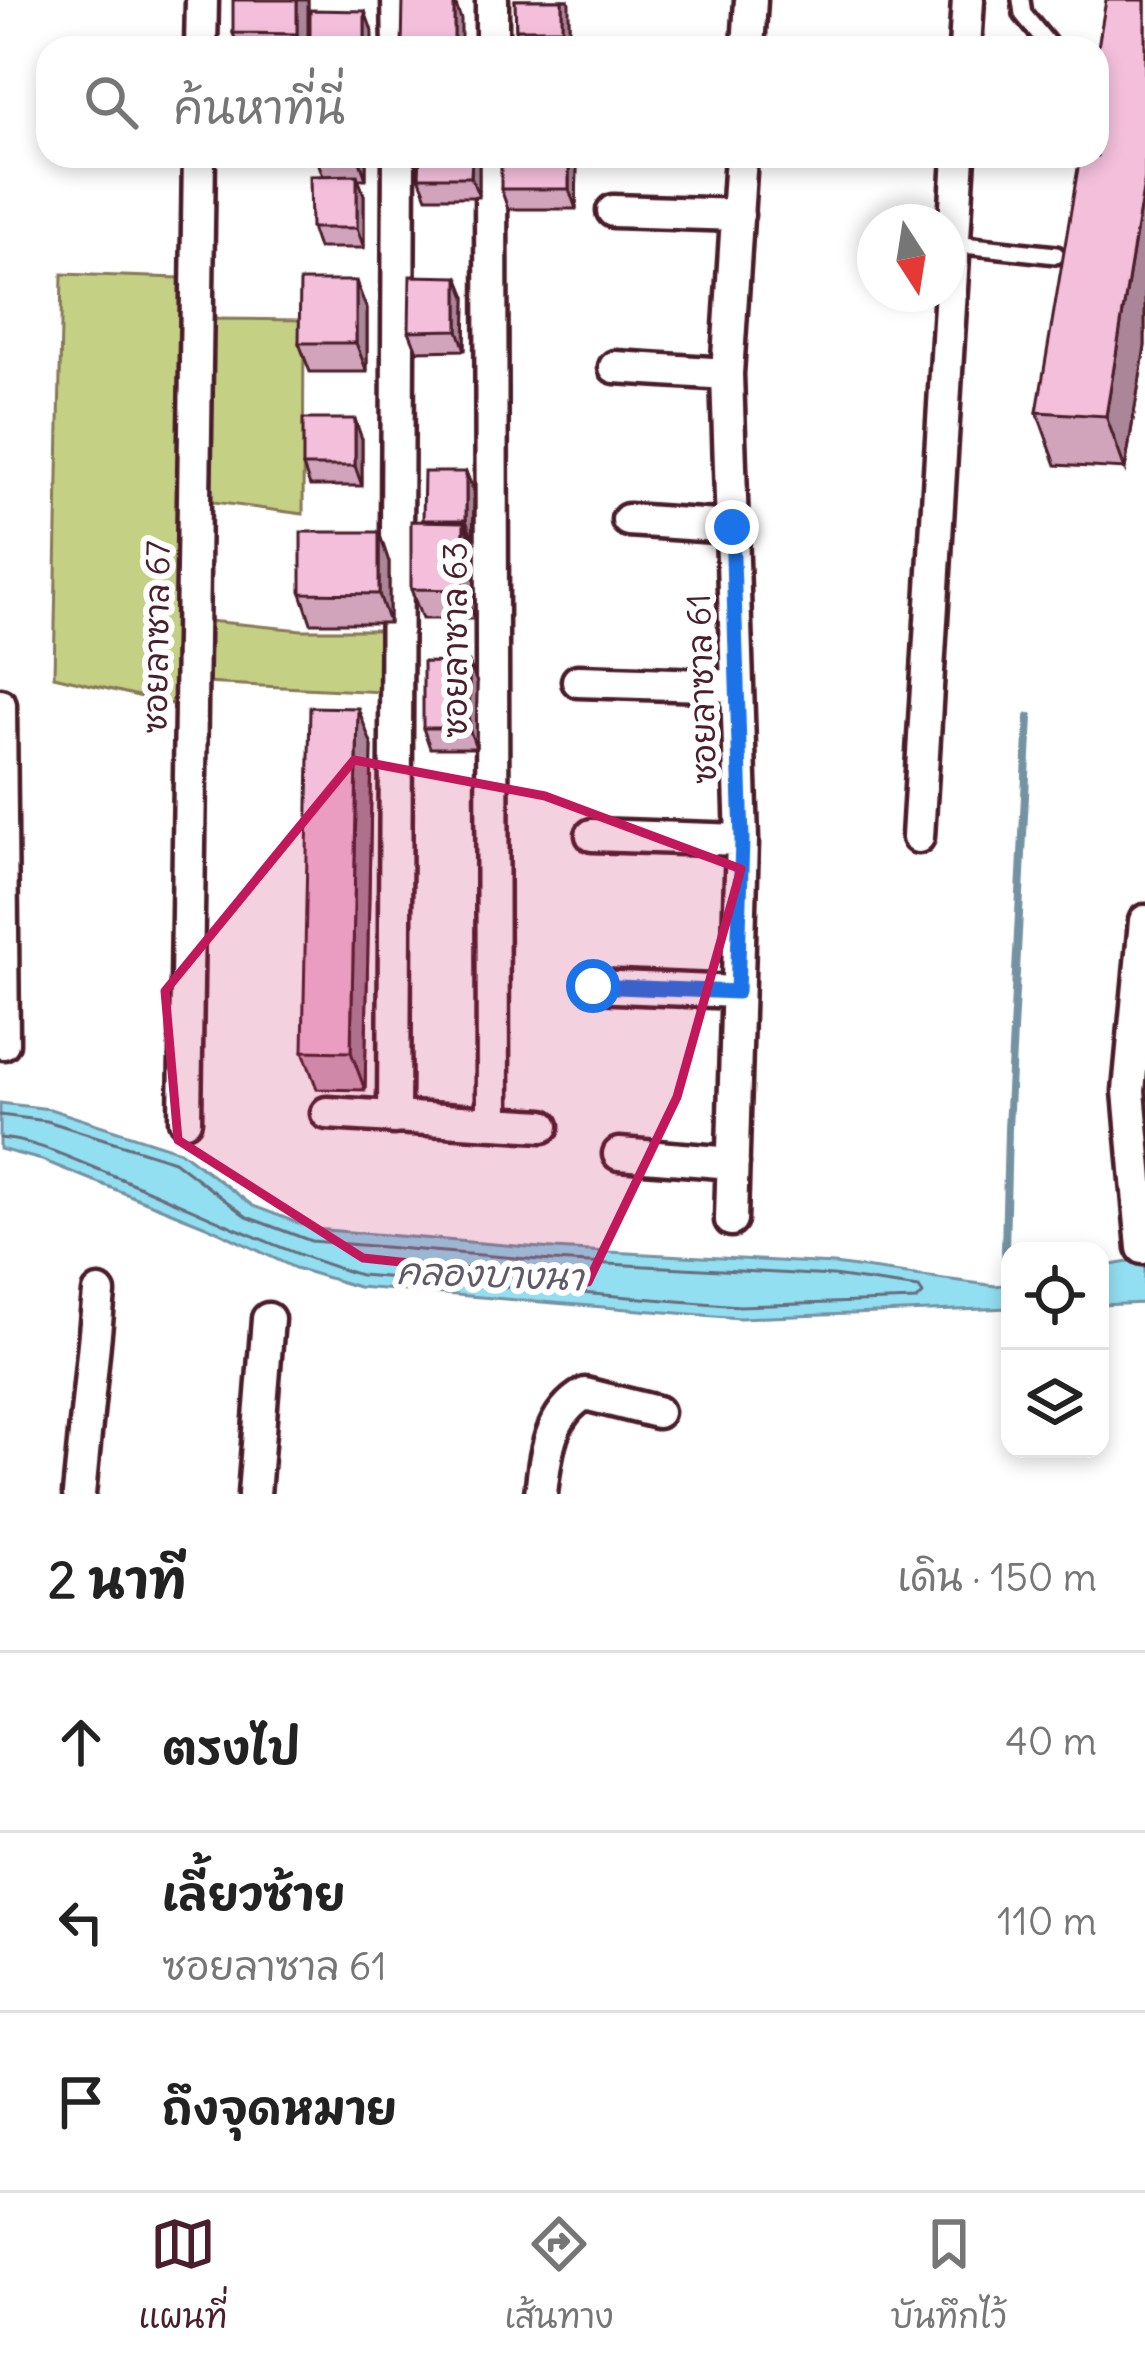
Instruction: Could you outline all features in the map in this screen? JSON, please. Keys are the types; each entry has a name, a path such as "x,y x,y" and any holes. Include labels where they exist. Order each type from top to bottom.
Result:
{"street":[{"path":"201,36 202,0"},
{"path":"398,0 399,36"},
{"path":"492,0 492,36"},
{"path":"749,36 752,0"},
{"path":"966,36 968,0"},
{"name":"ซอยลาซาล 67","path":"185,1120 199,168"},
{"path":"394,1118 400,168"},
{"name":"ซอยลาซาล 63","path":"491,168 493,1123"},
{"name":"ซอยลาซาล 61","path":"731,1220 742,840 727,374 740,168"},
{"path":"956,204 958,168"},
{"path":"613,212 738,215"},
{"path":"918,837 950,312"},
{"path":"615,367 727,374"},
{"path":"628,520 732,527"},
{"path":"578,681 737,686"},
{"path":"0,705 3,1043"},
{"path":"592,835 742,840"},
{"path":"1143,1248 1129,1091 1145,921"},
{"path":"593,986 737,992"},
{"path":"327,1113 543,1126"},
{"path":"619,1154 733,1163"},
{"path":"80,1494 99,1293"},
{"path":"254,1494 268,1319"},
{"path":"541,1494 544,1462 560,1413 569,1402 585,1394 657,1412"}],"lane":[{"path":"1021,0 1023,14 1041,36"},
{"path":"965,245 1056,255"}],"highlighted area":[{"path":"354,760 545,796 741,869 677,1097 588,1282 363,1258 178,1140 165,991"}],"green space":[{"path":"62,274 180,278 176,705 54,676"},
{"path":"212,319 304,320 303,514 206,501"},
{"path":"208,621 302,630 386,630 383,692 203,683"}],"water":[{"name":"คลองบางนา","path":"0,1103 50,1109 180,1151 253,1206 314,1229 553,1249 834,1264 1001,1285 1001,1308 739,1318 358,1287 295,1268 206,1226 42,1160 0,1149"},
{"path":"1145,1259 1145,1303 1109,1305 1109,1265"}],"building":[{"path":"233,0 297,0 297,34 233,33"},
{"path":"403,0 454,0 454,36 402,36"},
{"path":"515,0 562,0 562,29 516,29"},
{"path":"1106,0 1145,0 1145,177 1106,416 1037,412 1078,168 1109,168 1109,36 1100,36"},
{"path":"310,10 365,11 365,36 310,36"},
{"path":"419,168 471,168 471,177 419,177"},
{"path":"501,168 569,168 569,189 501,189"},
{"path":"357,175 357,228 311,228 310,176"},
{"path":"410,276 458,277 458,330 409,331"},
{"path":"300,281 356,281 356,343 299,343"},
{"path":"303,419 355,419 355,466 303,466"},
{"path":"424,472 466,472 466,520 423,520"},
{"path":"411,521 464,522 463,590 411,589"},
{"path":"301,532 379,532 379,594 301,593"},
{"path":"423,662 469,663 469,728 423,728"},
{"path":"310,707 358,708 351,1052 303,1051"}],"waterway":[{"path":"1005,1242 1029,717"}],"route":[{"path":"593,986 737,992 742,840 732,527"}]}
